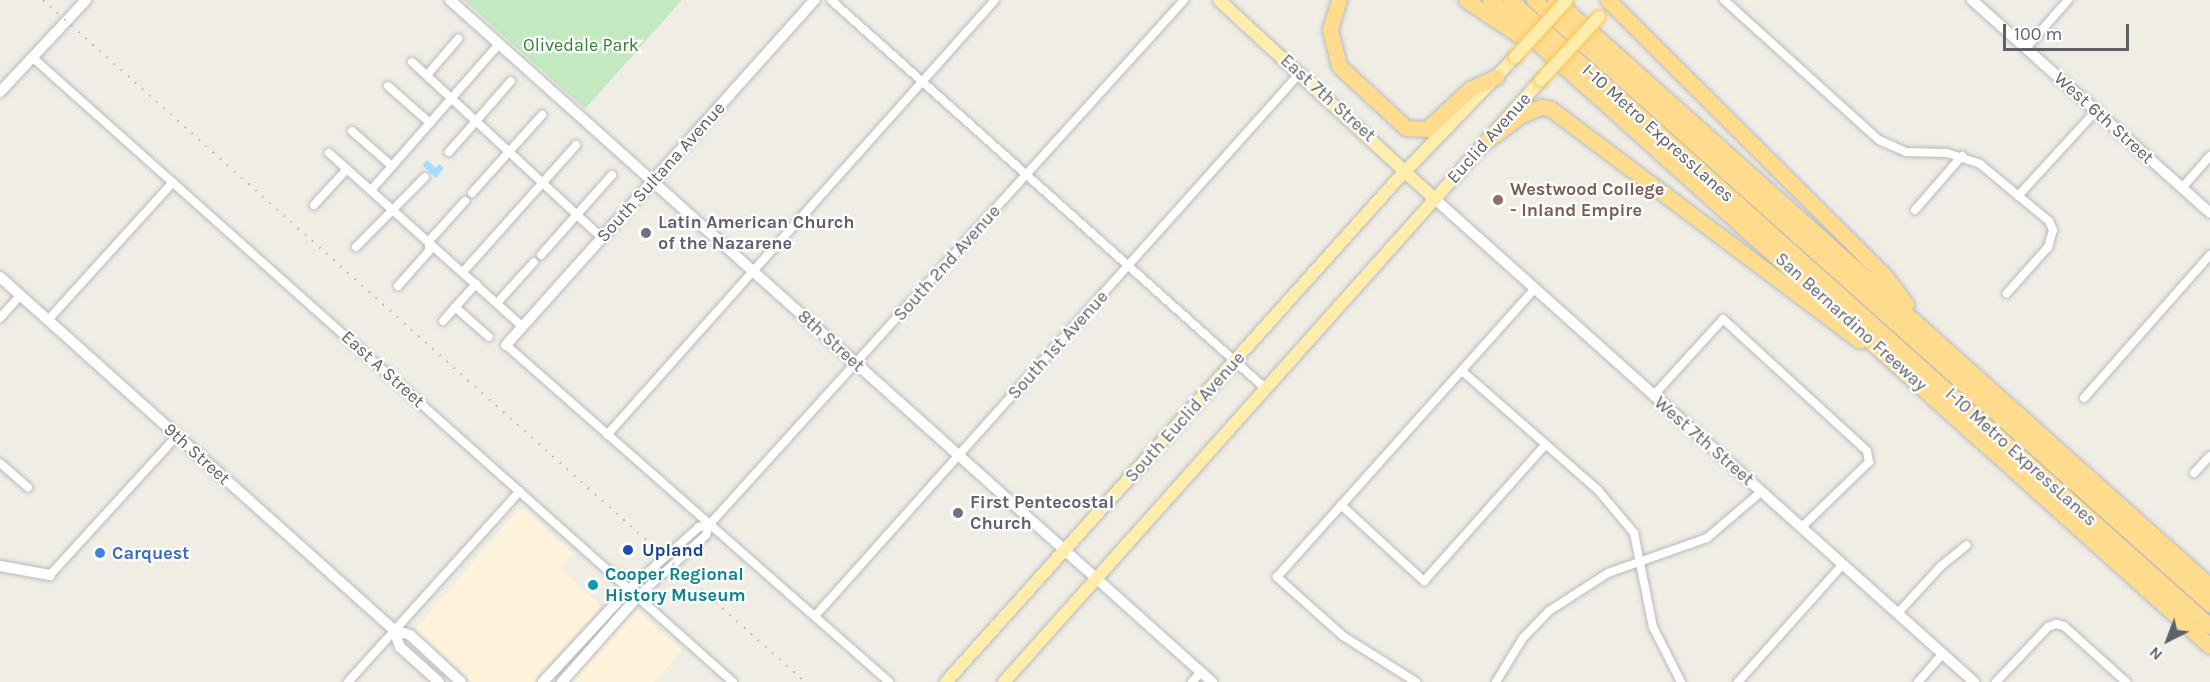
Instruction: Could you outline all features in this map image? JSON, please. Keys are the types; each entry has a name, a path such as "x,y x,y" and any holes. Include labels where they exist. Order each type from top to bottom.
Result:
{"highway":[{"path":"1339,0 1330,30 1339,66 1406,128 1426,129 1470,89 1496,77"},
{"path":"1466,0 1490,20 1551,54"},
{"name":"San Bernardino Freeway","path":"1490,0 2210,646"},
{"name":"I-10 Metro ExpressLanes","path":"1510,0 2210,626"},
{"name":"I-10 Metro ExpressLanes","path":"1534,0 2210,604"},
{"path":"1555,0 2210,586"},
{"path":"1611,1 1886,277 1923,330"},
{"path":"1486,141 1521,115 1541,107 1551,109 1920,385"}],"main road":[{"name":"East 7th Street","path":"1219,0 1435,200"},
{"name":"Euclid Avenue","path":"1351,232 1567,0"},
{"name":"Euclid Avenue","path":"1265,388 1611,1"},
{"name":"South Euclid Avenue","path":"946,682 1351,232"},
{"path":"1004,682 1265,388"}],"street":[{"path":"41,46 41,42 78,0"},
{"path":"0,92 86,0"},
{"name":"8th Street","path":"450,0 1212,682"},
{"name":"South Sultana Avenue","path":"506,345 815,0"},
{"path":"831,0 1265,388"},
{"path":"607,435 995,0"},
{"name":"South 2nd Avenue","path":"633,593 706,535 709,525 1184,0"},
{"name":"West 6th Street","path":"1972,0 2210,213"},
{"path":"2026,48 2068,0"},
{"path":"1725,1 1880,140 1906,152 1962,156 1980,164 2049,221 2053,238 2007,293"},
{"path":"427,75 458,39"},
{"path":"372,189 499,44"},
{"name":"East A Street","path":"32,57 733,682"},
{"path":"411,62 477,120 507,153 602,238"},
{"name":"South 1st Avenue","path":"815,616 1300,73"},
{"path":"448,152 511,81"},
{"path":"388,86 430,123"},
{"path":"2018,195 2096,111"},
{"path":"472,193 542,115"},
{"path":"352,130 392,166"},
{"path":"463,272 576,145"},
{"path":"329,153 372,189 522,326"},
{"path":"1915,210 1962,156"},
{"path":"2182,188 2210,156"},
{"path":"314,205 347,169"},
{"path":"541,255 612,176"},
{"path":"356,247 386,213 395,210 425,177"},
{"path":"48,320 173,182"},
{"name":"West 7th Street","path":"1435,200 1974,682"},
{"path":"398,286 429,251 429,241 465,201"},
{"path":"2084,398 2210,255"},
{"path":"497,303 534,262"},
{"name":"9th Street","path":"0,277 394,630 410,635 461,682"},
{"path":"443,321 476,284"},
{"path":"1416,682 1343,636 1277,577 1534,290"},
{"path":"0,318 20,296"},
{"path":"455,307 489,337"},
{"path":"1653,396 1722,319 1867,451 1869,462 1802,527"},
{"path":"506,345 709,525 719,529 889,682"},
{"path":"1462,371 1546,444 1618,512 1634,533 1653,627 1682,682"},
{"path":"0,566 50,576 177,436"},
{"path":"1341,505 1424,581 1546,444"},
{"path":"2194,473 2210,456"},
{"path":"0,463 28,487"},
{"path":"348,682 520,491"},
{"path":"1496,682 1523,638 1550,611 1608,573 1707,538 1762,491"},
{"path":"1897,614 1941,566 1967,545"},
{"path":"1738,682 1843,564"},
{"path":"543,682 633,593"},
{"path":"562,682 633,593"},
{"path":"1996,682 2048,627 2056,624 2064,626 2126,682"},
{"name":"9th Street","path":"394,630 400,647 439,682"},
{"path":"1918,682 1942,654"},
{"path":"1192,682 1201,672"}],"shaded area":[{"path":"524,509 573,553 560,568 601,606 534,682 472,682 414,631 518,510"},
{"path":"636,609 682,650 654,682 569,682"}],"green space":[{"name":"Olivedale Park","path":"464,0 682,0 585,109"}],"water":[{"path":"427,160 436,168 439,164 444,168 436,178 422,165"}],"railway":[{"path":"43,0 805,682"}],"place":[{"name":"Westwood College - Inland Empire","path":"1498,200"},
{"name":"Latin American Church of the Nazarene","path":"646,233"},
{"name":"First Pentecostal Church","path":"958,513"},
{"name":"Upland","path":"628,550"},
{"name":"Carquest","path":"100,553"},
{"name":"Cooper Regional History Museum","path":"593,585"}]}
